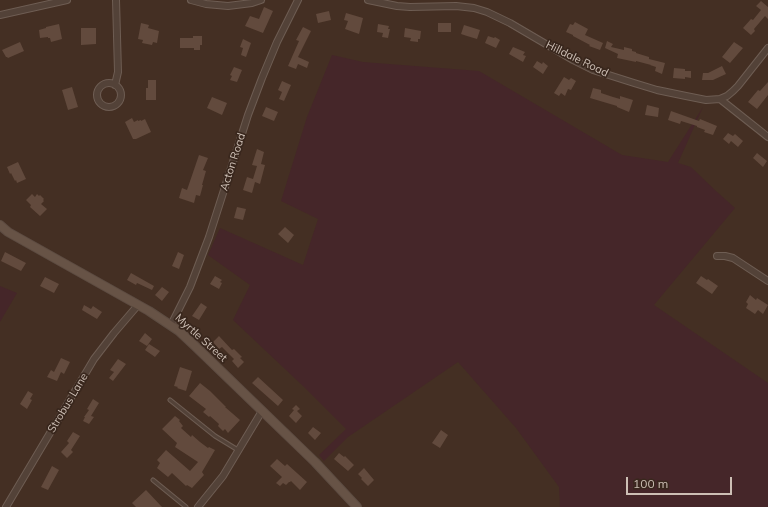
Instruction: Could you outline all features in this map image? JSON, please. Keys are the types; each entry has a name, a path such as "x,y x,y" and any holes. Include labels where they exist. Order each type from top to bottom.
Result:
{"street":[{"path":"0,15 67,0"},
{"path":"115,85 118,72 116,0"},
{"path":"191,0 206,4 228,6 252,3 261,0"},
{"name":"Acton Road","path":"171,325 190,287 209,237 245,122 262,78 277,42 298,0"},
{"name":"Hilldale Road","path":"368,0 410,7 456,6 474,8 487,12 510,23 573,60 600,72 679,95 706,100 720,99"},
{"path":"768,48 738,86 727,96 720,99 768,137"},
{"name":"Myrtle Street","path":"0,225 8,232 171,325 187,338 326,473 357,507"},
{"path":"717,256 733,258 768,281"},
{"name":"Strobus Lane","path":"6,507 94,358 138,305"},
{"path":"198,507 217,484 262,411"}],"lane":[{"path":"170,400 215,436 238,450"},
{"path":"153,480 186,507"}],"shaded area":[{"path":"332,55 363,62 479,71 622,155 668,162 703,107 678,163 691,167 735,208 654,305 768,383 768,507 560,507 559,487 516,428 458,362 348,437 324,461 319,455 346,429 233,320 250,285 208,255 220,228 303,265 318,219 281,201 307,117"},
{"path":"0,286 17,293 0,322"}],"building":[{"path":"761,1 768,7 768,19 765,16 751,35 743,28 751,19 753,20 761,10 756,6"},
{"path":"264,7 273,11 263,33 245,26 250,16 259,19"},
{"path":"329,11 331,20 318,23 316,14"},
{"path":"346,13 363,18 359,34 345,29 348,21 344,20"},
{"path":"575,22 588,29 585,35 603,43 600,50 589,46 590,45 566,32 570,24 573,25"},
{"path":"141,23 149,25 148,28 159,31 157,43 153,42 152,45 142,43 143,40 138,39"},
{"path":"438,23 451,23 451,32 438,32"},
{"path":"59,24 62,39 51,42 50,38 48,37 40,38 39,30"},
{"path":"378,24 389,26 388,29 390,29 388,38 382,37 383,33 377,32"},
{"path":"464,25 480,30 477,39 461,34"},
{"path":"303,27 311,31 298,57 309,62 307,68 298,64 296,69 288,66 299,41 296,40"},
{"path":"81,28 96,28 96,44 81,45"},
{"path":"405,28 421,31 418,42 410,41 411,38 404,37"},
{"path":"193,36 202,36 202,45 200,45 200,50 194,50 194,48 180,48 180,38 193,38"},
{"path":"488,36 495,37 500,40 496,48 485,43"},
{"path":"243,39 251,43 246,57 241,55 243,48 240,47"},
{"path":"607,41 613,44 611,47 624,50 624,47 632,49 632,51 636,53 649,57 649,59 665,63 662,74 655,71 656,67 651,65 617,58 618,54 605,48"},
{"path":"20,42 24,51 8,58 6,57 2,50"},
{"path":"734,42 743,48 730,63 722,57"},
{"path":"513,47 525,52 523,55 526,56 523,62 509,54"},
{"path":"537,61 542,64 543,62 548,66 543,74 533,67"},
{"path":"722,66 726,74 713,80 702,80 703,73 708,73"},
{"path":"234,67 242,70 237,82 230,80 232,76 230,75"},
{"path":"674,68 691,71 691,78 673,78"},
{"path":"564,77 569,80 571,78 576,81 571,90 568,89 565,96 561,93 559,96 554,93"},
{"path":"148,80 156,80 156,100 146,100"},
{"path":"282,81 291,85 284,101 279,99 282,92 278,90"},
{"path":"768,82 768,95 757,109 748,102 758,90 760,91"},
{"path":"72,87 78,107 68,110 62,90"},
{"path":"593,88 601,90 601,93 613,97 620,99 620,96 633,100 629,112 617,106 590,98"},
{"path":"212,97 227,103 222,115 207,108"},
{"path":"647,105 659,108 658,117 645,115"},
{"path":"266,107 278,112 274,121 262,116"},
{"path":"671,111 699,121 700,119 717,126 713,135 704,132 705,130 697,126 681,121 680,124 668,120"},
{"path":"132,118 134,122 145,119 151,132 133,139 125,122"},
{"path":"728,133 733,136 735,134 743,141 738,147 731,141 729,144 723,139"},
{"path":"257,149 264,152 261,164 265,165 260,184 255,182 252,193 243,190 247,177 253,179 257,166 252,165"},
{"path":"757,153 767,161 763,167 753,158"},
{"path":"199,155 208,158 203,170 206,171 200,196 196,195 194,203 179,198 182,188 187,190"},
{"path":"18,162 26,179 17,183 7,167"},
{"path":"32,194 35,197 37,194 39,196 40,195 44,199 41,204 47,209 40,216 30,207 31,205 26,200"},
{"path":"237,207 246,209 243,220 234,218"},
{"path":"285,227 294,235 288,243 278,234"},
{"path":"5,252 26,263 21,271 1,261"},
{"path":"178,252 184,255 179,269 172,266"},
{"path":"131,273 154,286 152,290 137,283 136,285 127,280"},
{"path":"215,276 222,280 220,282 222,283 219,289 210,284"},
{"path":"701,276 718,286 712,294 696,283"},
{"path":"45,277 59,284 54,293 40,286"},
{"path":"162,287 169,292 162,301 155,295"},
{"path":"750,295 756,300 757,298 768,305 763,314 758,310 755,314 746,308 748,304 746,302"},
{"path":"201,303 207,307 199,320 192,316"},
{"path":"84,305 91,309 93,306 102,312 97,319 82,310"},
{"path":"145,333 152,339 147,346 139,341"},
{"path":"219,336 232,350 234,349 242,357 240,358 244,362 238,368 232,361 234,359 222,347 219,349 213,342"},
{"path":"149,344 160,351 155,357 145,350"},
{"path":"61,358 70,362 64,374 61,372 57,381 47,377 51,370 54,372"},
{"path":"118,359 126,364 113,381 109,378 114,372 110,370"},
{"path":"180,367 192,371 186,391 174,386"},
{"path":"258,377 283,400 278,406 252,383"},
{"path":"200,383 240,420 228,433 225,429 223,431 218,426 219,424 203,412 206,409 189,396"},
{"path":"28,391 33,394 30,399 32,400 27,409 20,404"},
{"path":"93,399 99,403 91,416 94,417 89,424 83,421 89,410 87,409"},
{"path":"296,405 300,409 297,411 302,416 296,423 289,416 294,410 292,409"},
{"path":"175,416 180,420 179,421 183,426 181,428 191,437 192,435 208,448 209,447 215,450 202,472 204,475 192,488 187,485 186,486 172,473 168,477 157,468 160,463 157,460 166,450 190,471 198,462 175,447 177,443 162,429"},
{"path":"313,427 321,433 315,440 308,433"},
{"path":"441,430 448,435 440,448 432,443"},
{"path":"73,432 80,436 71,450 73,452 67,458 61,452 69,443 67,441"},
{"path":"339,453 344,457 345,456 354,465 348,471 334,459"},
{"path":"277,459 285,466 287,464 307,482 300,490 291,481 286,485 283,483 280,486 276,483 282,477 270,466"},
{"path":"52,466 59,470 48,490 41,487"},
{"path":"364,468 374,480 368,486 358,474"},
{"path":"146,490 162,507 136,507 132,503"}]}
